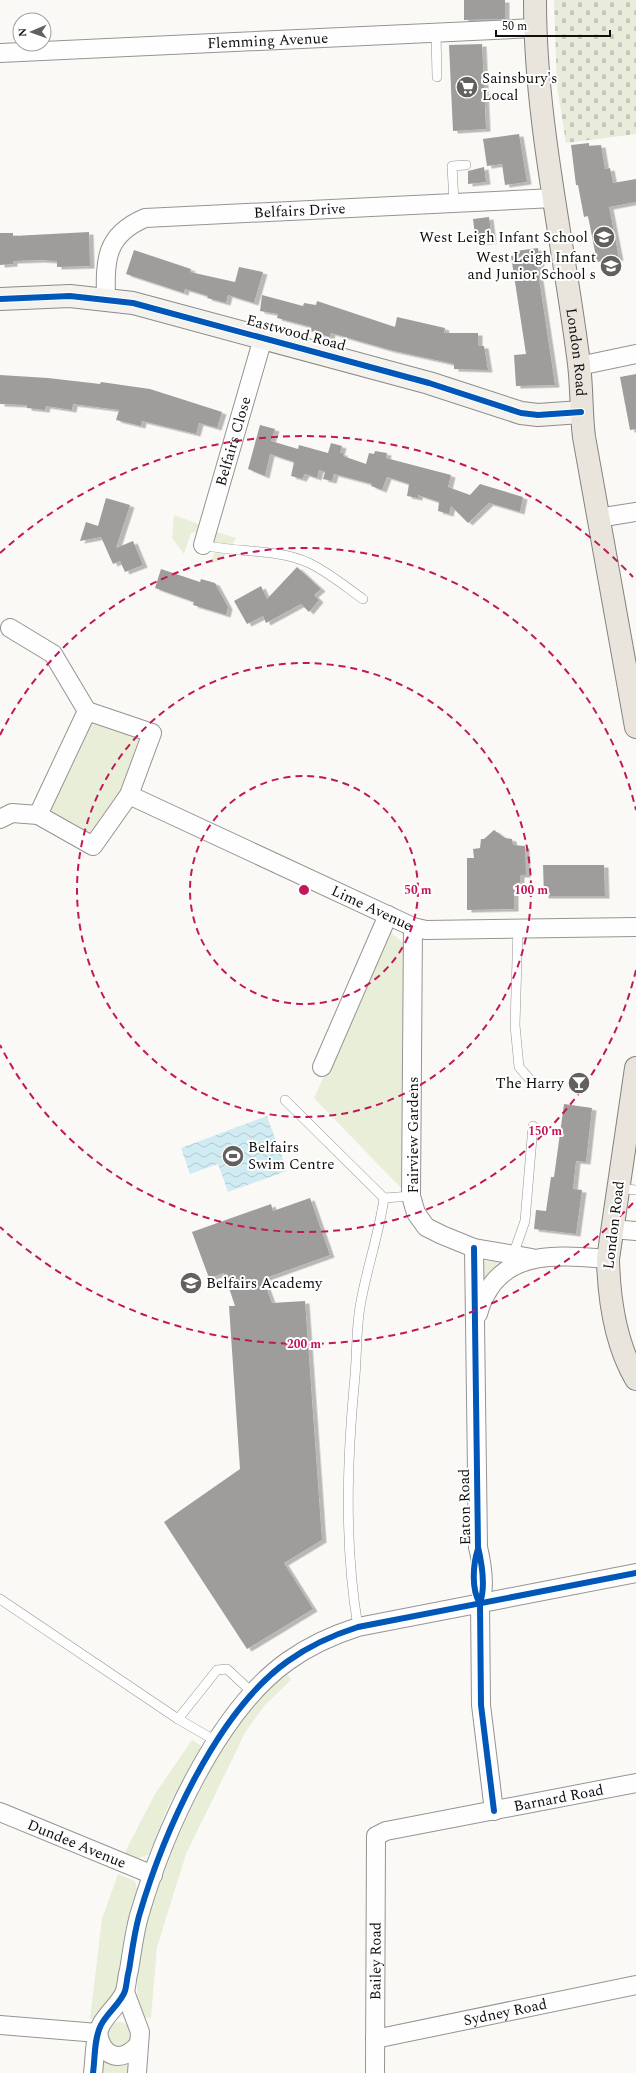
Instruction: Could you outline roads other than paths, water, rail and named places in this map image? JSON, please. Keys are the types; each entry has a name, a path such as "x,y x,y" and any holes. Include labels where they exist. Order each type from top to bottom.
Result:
{"main road":[{"name":"London Road","path":"535,0 535,28 540,110 579,366 581,412 598,518 635,719"},
{"name":"London Road","path":"636,1068 627,1189 612,1229 608,1259 608,1289 613,1315 620,1340 636,1379"}],"street":[{"name":"Flemming Avenue","path":"0,52 535,28"},
{"name":"Belfairs Drive","path":"106,299 106,266 114,241 121,232 133,223 145,218 554,198"},
{"name":"Eastwood Road","path":"0,299 70,296 106,299 156,309 429,383 521,413 538,415 581,412"},
{"name":"Belfairs Close","path":"204,545 263,338"},
{"path":"579,366 636,354"},
{"path":"598,518 636,512"},
{"path":"0,819 12,813 38,815 93,846 129,796 152,734 87,711 53,654 10,628"},
{"path":"38,815 87,711"},
{"name":"Lime Avenue","path":"129,796 414,927 426,930 518,927 636,927"},
{"path":"322,1067 388,915"},
{"name":"Fairview Gardens","path":"414,927 412,1196 416,1213 426,1227 456,1242 474,1248 532,1258"},
{"path":"612,1229 636,1231"},
{"name":"Eaton Road","path":"474,1248 478,1546 482,1561 483,1594 480,1603 481,1705 494,1811"},
{"name":"Eaton Road","path":"476,1320 486,1293 510,1268 532,1258 564,1256 608,1259"},
{"path":"94,2073 101,2027 125,1992 139,1917 166,1838 192,1784 216,1742 253,1693 287,1662 325,1640 358,1626 636,1573"},
{"name":"Barnard Road","path":"376,1848 376,1836 386,1831 636,1783"},
{"name":"Dundee Avenue","path":"0,1812 153,1876"},
{"name":"Bailey Road","path":"375,2073 376,1848"},
{"name":"Sydney Road","path":"375,2039 636,1985"},
{"path":"125,1992 140,2032 136,2073"},
{"path":"136,2023 125,2015 118,2014 110,2016 101,2027 100,2043 110,2054 117,2056 126,2054 138,2045"},
{"path":"0,2025 101,2027"}],"lane":[{"path":"436,33 437,77"},
{"path":"454,202 452,166 466,165"},
{"path":"204,545 223,550 270,552 309,563 363,599"},
{"path":"518,927 516,1025 519,1067 532,1082"},
{"path":"285,1100 384,1198 412,1196"},
{"path":"513,1255 525,1221 533,1126"},
{"path":"358,1626 354,1602 348,1518 349,1444 360,1308 381,1223 384,1198"},
{"path":"0,1599 178,1719 216,1742"},
{"path":"178,1719 217,1670 227,1669 253,1693"}],"water":[{"name":"Belfairs Swim Centre","path":"267,1116 287,1171 228,1192 218,1164 190,1174 181,1148"}],"place":[{"name":"Sainsbury's Local","path":"467,87"},
{"name":"West Leigh Infant School","path":"604,237"},
{"name":"West Leigh Infant and Junior School s","path":"611,266"},
{"name":"The Harry","path":"579,1083"},
{"name":"Belfairs Swim Centre","path":"233,1156"},
{"name":"Belfairs Academy","path":"191,1283"}]}
